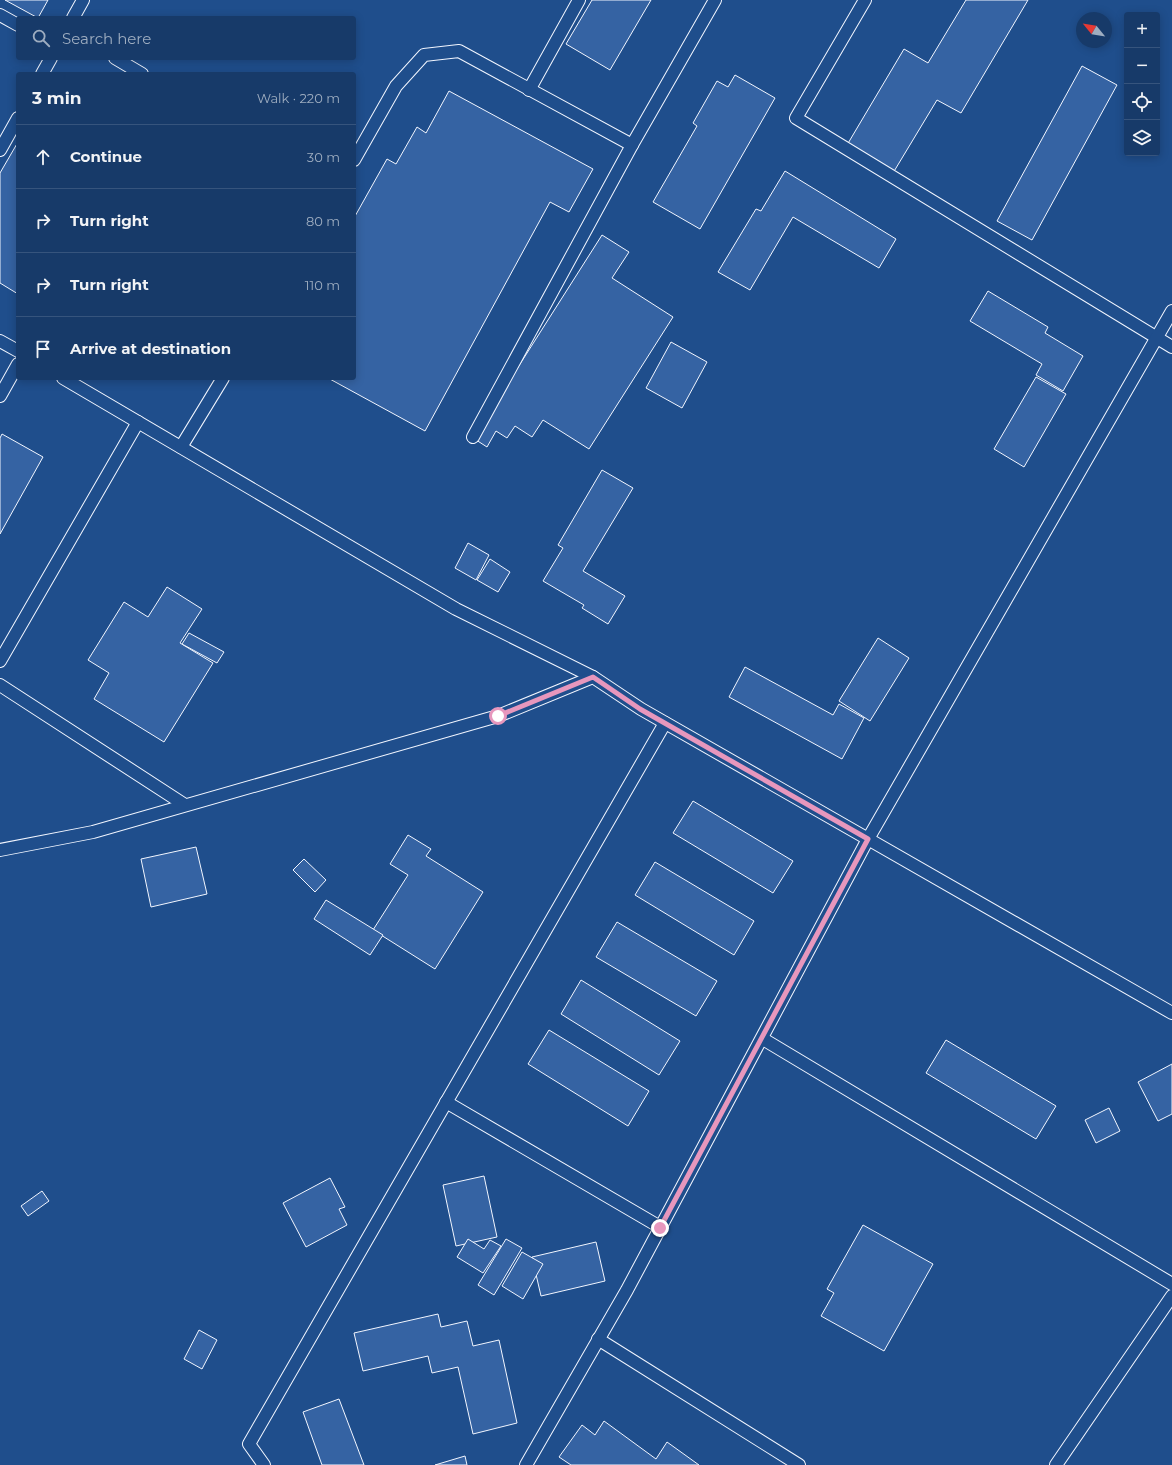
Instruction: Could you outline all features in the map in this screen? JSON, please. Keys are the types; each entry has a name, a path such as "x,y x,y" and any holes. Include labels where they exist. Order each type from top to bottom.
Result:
{"lane":[{"path":"74,16 83,0"},
{"path":"529,90 578,0"},
{"path":"473,437 632,145 714,0"},
{"path":"865,0 796,118 1172,347"},
{"path":"0,15 16,24"},
{"path":"356,156 396,86 424,55 459,51 632,145"},
{"path":"43,72 50,60"},
{"path":"118,60 139,72"},
{"path":"0,150 16,122"},
{"path":"526,1465 660,1228 763,1039 868,839 1172,311"},
{"path":"0,341 16,350"},
{"path":"0,396 16,368"},
{"path":"67,380 456,608 593,677 640,709 1172,1013"},
{"path":"181,447 222,380"},
{"path":"0,662 138,422"},
{"path":"0,850 93,832 498,716 593,677"},
{"path":"0,685 186,805"},
{"path":"264,1465 249,1444 665,723"},
{"path":"763,1039 1172,1284"},
{"path":"446,1102 660,1228"},
{"path":"1056,1465 1172,1296"},
{"path":"598,1339 799,1465"}],"building":[{"path":"5,0 48,0 39,16 34,16"},
{"path":"592,0 651,0 610,70 566,44"},
{"path":"966,0 1028,0 961,113 937,100 893,173 847,145 904,49 928,63"},
{"path":"1082,66 1117,85 1032,240 997,221"},
{"path":"735,75 775,98 700,229 653,202 697,126 693,123 717,81 728,87"},
{"path":"449,91 593,169 569,212 550,202 425,431 332,380 356,380 356,214 387,159 396,164 417,127 426,133"},
{"path":"16,145 16,293 0,283 0,173"},
{"path":"785,171 896,239 879,268 793,217 750,290 718,272 756,209 761,211"},
{"path":"602,235 629,252 612,278 673,317 589,449 543,420 532,437 515,426 507,438 496,431 487,447 473,438"},
{"path":"988,291 1048,327 1045,333 1083,356 1063,391 1036,375 1042,364 970,321"},
{"path":"671,342 707,362 682,408 646,388"},
{"path":"1036,377 1066,394 1024,467 994,449"},
{"path":"2,434 43,457 0,534 0,438"},
{"path":"602,470 633,488 583,571 625,596 608,624 582,608 584,605 543,581 563,548 558,545"},
{"path":"468,543 489,555 476,580 455,568"},
{"path":"490,559 510,572 498,592 477,580"},
{"path":"167,587 202,609 180,643 213,663 164,742 94,699 109,673 88,660 124,602 148,617"},
{"path":"189,633 224,652 217,663 182,644"},
{"path":"878,638 909,658 870,721 839,701"},
{"path":"745,667 833,715 839,704 864,718 842,759 729,697"},
{"path":"693,801 793,861 773,893 673,833"},
{"path":"408,835 431,849 426,856 483,892 435,969 373,930 408,875 390,864"},
{"path":"196,847 207,894 151,907 141,859"},
{"path":"304,859 326,880 315,892 293,870"},
{"path":"655,862 754,921 734,955 635,895"},
{"path":"326,900 383,935 370,955 314,919"},
{"path":"617,922 717,981 696,1016 596,957"},
{"path":"581,980 680,1041 659,1075 561,1014"},
{"path":"549,1030 649,1091 628,1126 528,1064"},
{"path":"946,1040 1056,1106 1036,1139 926,1073"},
{"path":"1172,1064 1172,1114 1158,1121 1138,1082"},
{"path":"1109,1108 1120,1131 1096,1143 1085,1120"},
{"path":"484,1176 497,1237 456,1246 443,1185"},
{"path":"330,1178 345,1207 339,1209 347,1225 306,1247 283,1203"},
{"path":"42,1191 49,1201 28,1216 21,1206"},
{"path":"863,1225 933,1264 884,1351 821,1316 834,1293 827,1289"},
{"path":"468,1239 484,1249 490,1240 501,1246 483,1273 457,1257"},
{"path":"506,1239 522,1248 494,1295 478,1285"},
{"path":"596,1242 605,1281 541,1296 532,1257"},
{"path":"522,1252 543,1264 523,1299 502,1286"},
{"path":"438,1314 441,1327 467,1321 473,1346 499,1340 517,1423 473,1434 458,1367 432,1373 428,1356 363,1371 354,1333"},
{"path":"199,1330 217,1340 202,1369 184,1359"},
{"path":"339,1399 364,1465 322,1465 303,1412"},
{"path":"604,1421 656,1459 667,1442 699,1465 571,1465 559,1457 582,1425 595,1435"},
{"path":"465,1456 467,1465 435,1465"}],"route":[{"path":"498,716 593,677 640,709 868,839 763,1039 660,1228"}]}
